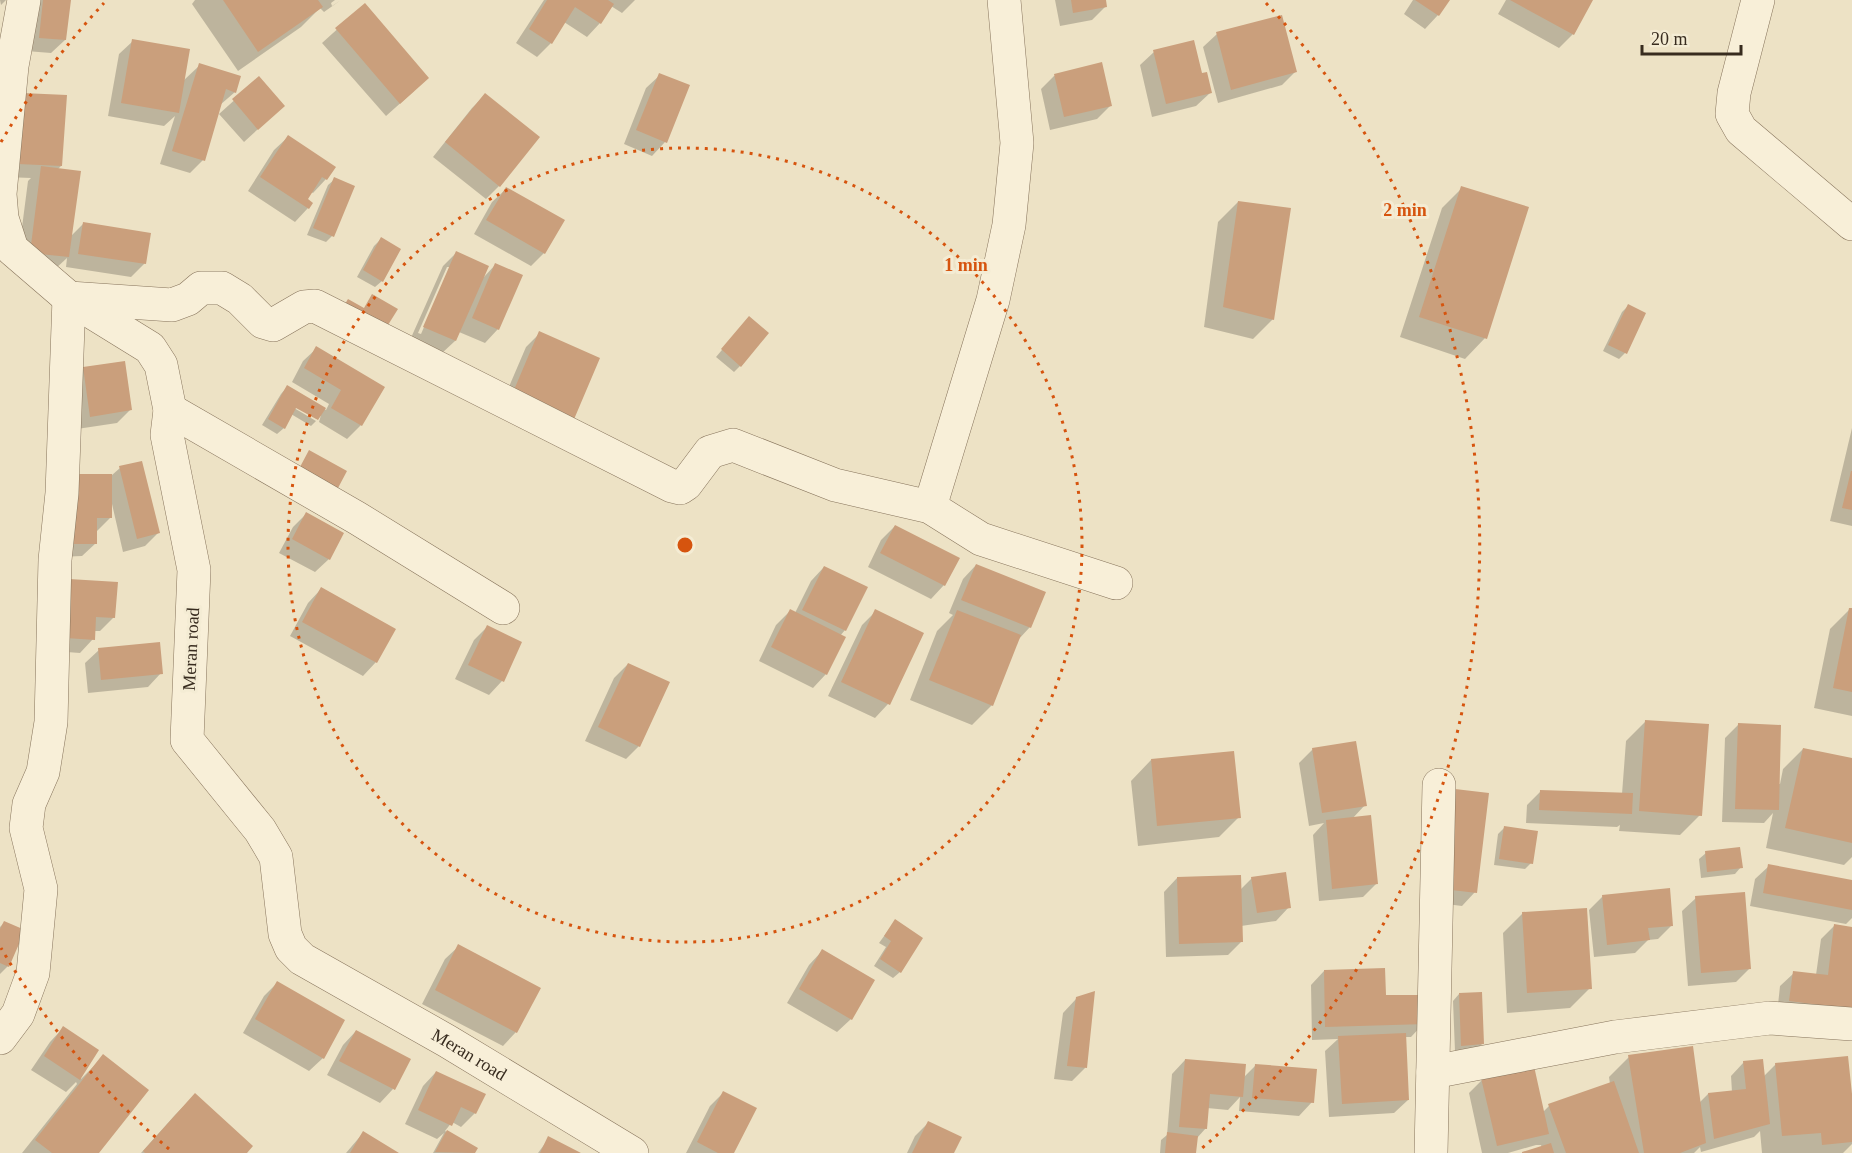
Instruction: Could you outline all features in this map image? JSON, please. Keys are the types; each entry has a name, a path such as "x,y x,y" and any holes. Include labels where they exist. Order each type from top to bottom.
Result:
{"street":[{"name":"Meran road","path":"24,0 12,66 0,194 2,218 12,249 69,298 150,348 161,365 170,410 167,435 194,570 187,740 260,830 276,857 285,934 291,948 302,959 447,1041 633,1153"},
{"path":"930,507 993,300 1009,225 1017,143 1004,0"},
{"path":"1758,0 1734,93 1732,114 1741,130 1852,224"},
{"path":"0,1038 18,1014 33,973 41,889 13,826 29,804 43,772 51,722 56,560 62,493 69,298 172,305 188,299 201,288 222,288 240,299 262,322 273,325 304,307 315,306 672,486 680,488 686,484 710,452 734,446 835,485 930,507 981,539 1116,584"},
{"path":"170,410 357,518 503,608"},
{"path":"1431,1153 1439,785"},
{"path":"1433,1072 1615,1037 1770,1018 1852,1024"}],"building":[{"path":"43,0 71,0 66,40 39,38"},
{"path":"223,0 318,0 323,7 258,52"},
{"path":"547,0 608,0 614,4 601,24 575,7 552,44 529,29"},
{"path":"1071,0 1106,0 1107,7 1073,13"},
{"path":"1415,0 1450,0 1439,16"},
{"path":"1510,0 1593,0 1574,35"},
{"path":"365,3 429,78 400,104 335,28"},
{"path":"1282,15 1297,72 1231,90 1216,32"},
{"path":"132,39 190,49 179,113 121,103"},
{"path":"1194,40 1202,73 1207,72 1212,93 1166,104 1153,50"},
{"path":"1102,62 1112,106 1064,117 1054,74"},
{"path":"199,63 241,76 236,93 226,89 205,161 172,151"},
{"path":"659,73 690,85 667,143 636,130"},
{"path":"259,76 285,106 258,130 232,99"},
{"path":"22,93 67,95 62,166 18,164"},
{"path":"485,93 540,137 500,187 445,142"},
{"path":"288,135 336,167 327,180 322,177 308,199 313,203 309,209 260,177"},
{"path":"41,166 81,171 69,257 30,253"},
{"path":"334,177 355,186 334,237 313,228"},
{"path":"1461,186 1529,207 1487,339 1419,317"},
{"path":"506,187 565,220 545,254 486,220"},
{"path":"1238,201 1291,208 1274,320 1223,307"},
{"path":"83,222 151,233 146,264 78,254"},
{"path":"381,237 401,249 383,282 363,270"},
{"path":"456,251 489,266 456,341 423,327"},
{"path":"495,263 523,275 499,330 472,318"},
{"path":"372,294 398,309 383,333 342,309 348,299 364,308"},
{"path":"1628,304 1646,313 1627,354 1608,345"},
{"path":"749,316 769,333 741,367 721,349"},
{"path":"539,331 600,358 572,424 511,397"},
{"path":"316,346 385,387 362,426 331,408 341,390 304,368"},
{"path":"125,361 132,410 90,417 83,367"},
{"path":"287,385 326,408 318,420 296,408 285,429 268,419"},
{"path":"309,450 347,471 338,488 300,467"},
{"path":"142,461 160,533 137,539 119,466"},
{"path":"1852,471 1852,510 1842,508"},
{"path":"71,474 112,474 112,518 97,518 97,544 71,544"},
{"path":"306,512 344,533 330,560 292,539"},
{"path":"895,525 960,558 945,586 880,553"},
{"path":"976,564 1046,592 1031,628 961,600"},
{"path":"824,566 868,587 846,631 802,610"},
{"path":"69,579 118,582 115,618 96,617 95,640 66,638"},
{"path":"321,587 396,629 377,663 302,622"},
{"path":"1849,608 1852,608 1852,692 1833,688"},
{"path":"790,609 846,637 827,675 771,647"},
{"path":"875,609 924,633 890,705 841,682"},
{"path":"957,610 1021,635 993,706 929,680"},
{"path":"487,625 522,642 504,682 468,665"},
{"path":"160,642 163,674 101,680 98,648"},
{"path":"628,663 670,682 640,747 598,727"},
{"path":"1645,720 1709,724 1702,816 1639,811"},
{"path":"1738,723 1781,725 1779,810 1735,809"},
{"path":"1356,741 1367,806 1322,813 1312,748"},
{"path":"1803,748 1852,758 1852,843 1785,828"},
{"path":"1234,751 1241,818 1157,826 1151,759"},
{"path":"1455,789 1489,793 1477,893 1443,889"},
{"path":"1540,790 1633,793 1632,814 1539,810"},
{"path":"1371,815 1378,884 1332,889 1326,820"},
{"path":"1504,826 1538,831 1533,864 1499,859"},
{"path":"1740,847 1743,868 1707,872 1705,851"},
{"path":"1768,864 1852,880 1852,910 1763,893"},
{"path":"1286,872 1291,908 1257,913 1251,877"},
{"path":"1241,875 1243,942 1179,944 1177,877"},
{"path":"1670,888 1673,926 1648,928 1650,940 1607,945 1602,895"},
{"path":"1745,892 1751,969 1701,973 1695,896"},
{"path":"1587,908 1592,989 1527,993 1522,912"},
{"path":"895,919 923,938 901,973 880,959 891,941 884,936"},
{"path":"4,921 25,930 9,967 0,963 0,929"},
{"path":"1834,924 1852,927 1852,1009 1789,1001 1793,971 1828,975"},
{"path":"458,944 541,988 517,1033 435,990"},
{"path":"822,949 875,980 852,1020 799,989"},
{"path":"1385,968 1386,995 1425,995 1426,1024 1325,1027 1324,970"},
{"path":"277,981 345,1020 324,1059 255,1019"},
{"path":"1095,991 1087,1068 1067,1066 1076,997"},
{"path":"1482,992 1484,1044 1461,1046 1459,993"},
{"path":"63,1026 99,1050 80,1080 44,1056"},
{"path":"356,1030 411,1059 395,1090 339,1061"},
{"path":"1406,1033 1409,1100 1342,1104 1338,1036"},
{"path":"1693,1046 1706,1143 1680,1153 1644,1153 1628,1055"},
{"path":"103,1054 149,1090 99,1153 52,1153 35,1140"},
{"path":"1848,1056 1852,1094 1852,1142 1822,1145 1821,1133 1782,1136 1775,1063"},
{"path":"1185,1059 1246,1064 1243,1097 1210,1094 1207,1129 1179,1127"},
{"path":"1763,1059 1770,1124 1714,1139 1708,1093 1746,1089 1743,1061"},
{"path":"1255,1064 1317,1069 1314,1103 1252,1098"},
{"path":"1534,1066 1549,1134 1497,1146 1481,1078"},
{"path":"436,1071 486,1094 476,1114 461,1107 452,1126 418,1110"},
{"path":"1614,1081 1639,1153 1566,1153 1548,1104"},
{"path":"723,1091 757,1108 734,1153 718,1153 697,1142"},
{"path":"195,1093 253,1146 247,1153 145,1153 143,1151"},
{"path":"928,1121 962,1137 954,1153 912,1153"},
{"path":"447,1130 478,1148 475,1153 435,1152"},
{"path":"363,1131 399,1153 350,1153"},
{"path":"1167,1132 1198,1136 1196,1153 1165,1153"},
{"path":"548,1136 581,1153 540,1153"},
{"path":"1551,1143 1554,1153 1522,1153 1522,1152"}]}
